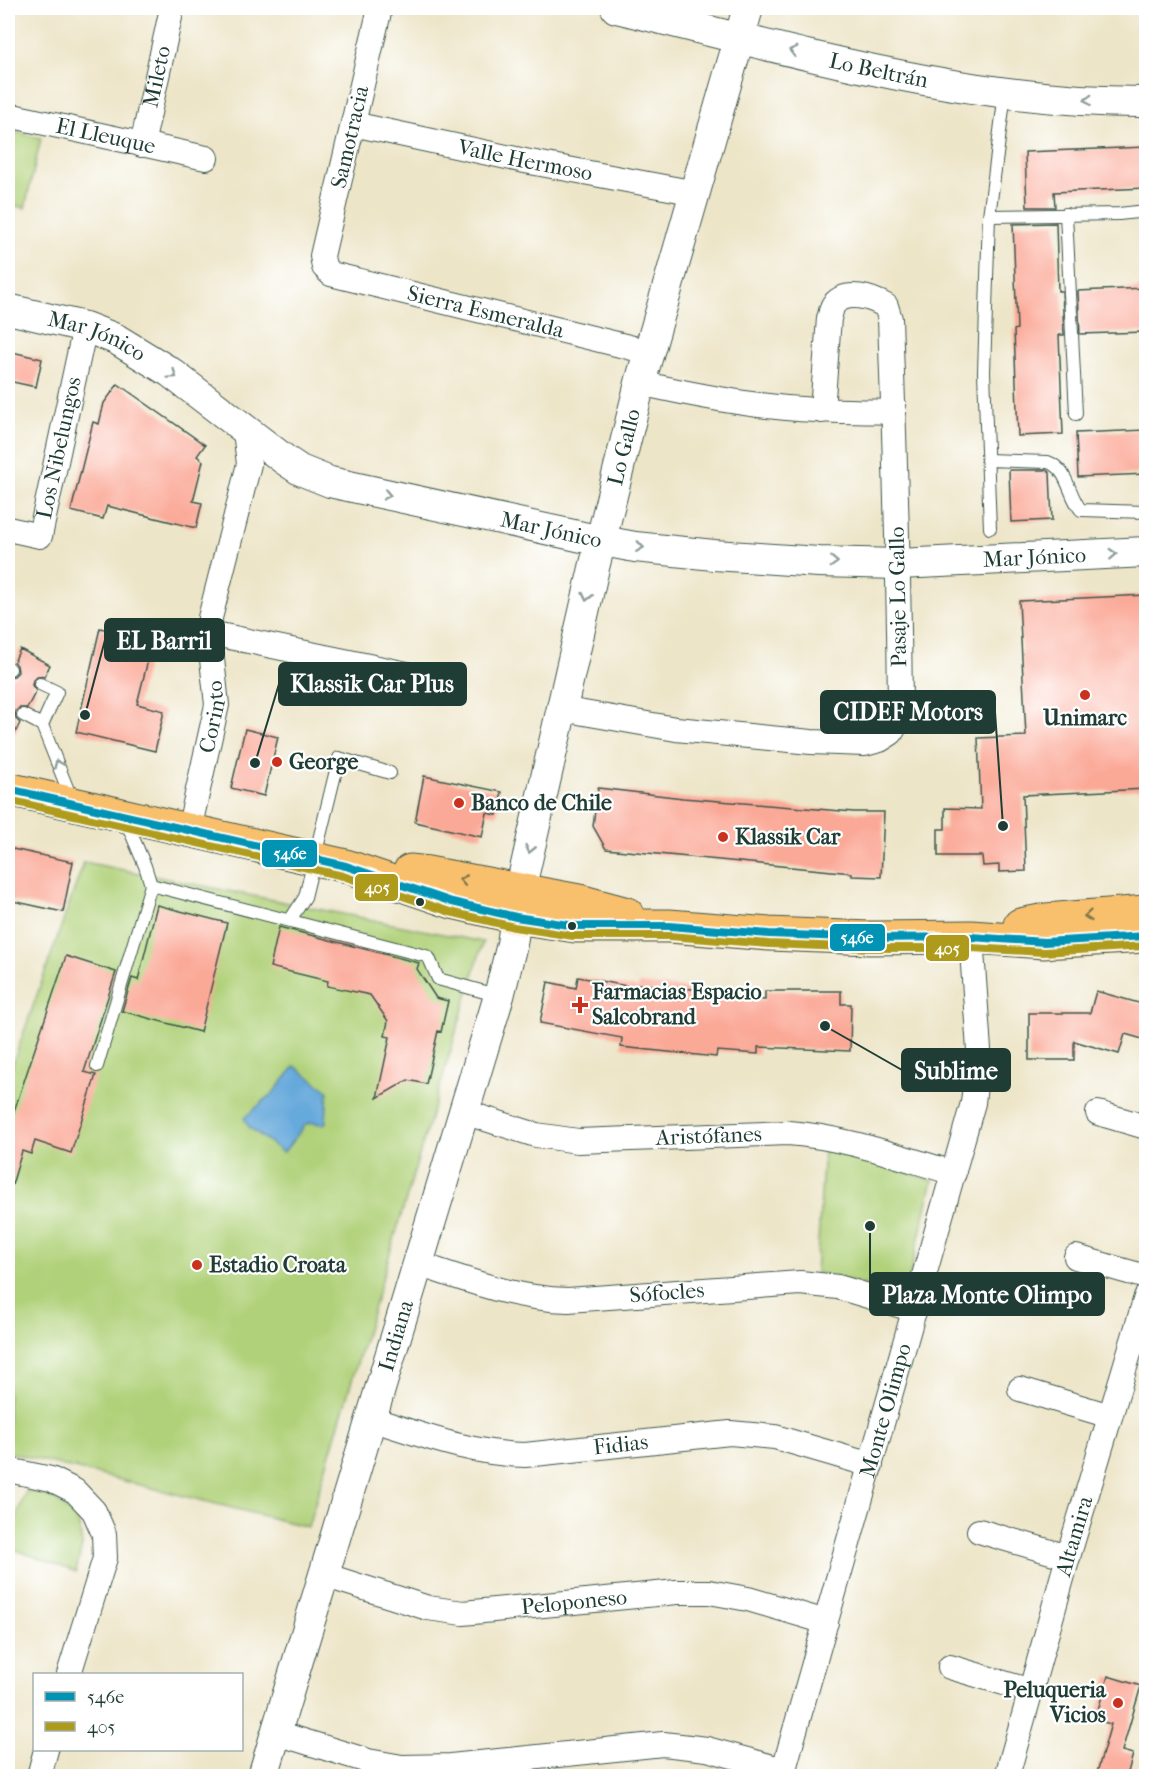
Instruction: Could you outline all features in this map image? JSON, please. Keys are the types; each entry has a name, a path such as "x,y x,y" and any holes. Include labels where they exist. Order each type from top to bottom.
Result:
{"main road":[{"path":"8,789 346,866 428,873 518,904 579,901 669,926 770,934 870,938 971,937 1044,942 1146,936"},
{"path":"971,937 1047,920 1146,912"}],"street":[{"name":"Mileto","path":"142,145 172,8"},
{"name":"Samotracia","path":"324,267 322,256 380,8"},
{"name":"Lo Beltrán","path":"616,8 918,79 1005,93 1067,99 1146,102"},
{"name":"Lo Gallo","path":"518,904 561,709 640,383 748,8"},
{"name":"El Lleuque","path":"8,115 206,158"},
{"name":"Valle Hermoso","path":"353,124 525,161 696,193"},
{"name":"Sierra Esmeralda","path":"324,267 331,274 649,352"},
{"name":"Pasaje Lo Gallo","path":"561,709 676,729 811,742 865,744 880,740 891,733 900,711 899,564 894,412 890,319 886,306 874,299 844,298 833,305 829,318 822,411"},
{"name":"Mar Jónico","path":"8,309 85,327 116,339 170,372 245,430 261,458 330,482 601,540 714,555 819,562 899,564 1146,552"},
{"name":"Los Nibelungos","path":"8,528 40,536 85,327"},
{"path":"640,383 751,404 822,411 894,412"},
{"name":"Corinto","path":"189,830 217,705 210,618 261,458"},
{"path":"210,633 407,674"},
{"name":"Indiana","path":"263,1776 499,996 512,944 518,904"},
{"name":"Monte Olimpo","path":"783,1773 973,1104 978,1072 979,1028 971,937"},
{"name":"Aristófanes","path":"464,1112 536,1135 578,1141 788,1133 813,1135 845,1141 954,1173"},
{"path":"1098,1113 1146,1127"},
{"path":"1076,1257 1146,1277"},
{"name":"Sófocles","path":"418,1264 504,1291 549,1299 568,1300 800,1283 837,1287 915,1310"},
{"name":"Altamira","path":"1007,1776 1068,1557 1146,1297"},
{"path":"1020,1389 1110,1416"},
{"name":"Fidias","path":"371,1419 458,1447 500,1455 525,1455 730,1433 775,1437 871,1465"},
{"path":"8,1470 51,1479 75,1491 94,1511 102,1528 106,1546 105,1558 69,1673"},
{"path":"979,1531 1068,1557"},
{"name":"Peloponeso","path":"324,1575 445,1612 464,1613 701,1591 729,1594 826,1622"},
{"path":"950,1667 1031,1691"},
{"path":"277,1733 369,1761 402,1767 451,1766 663,1744 724,1752 783,1773"},
{"path":"39,1776 45,1751"}],"lane":[{"path":"990,528 984,372 989,216 1005,93"},
{"path":"989,216 1146,212"},
{"path":"1066,214 1076,414"},
{"path":"987,460 1048,462 1057,465 1064,475 1076,505 1081,510 1146,512"},
{"path":"40,684 57,692 42,725"},
{"path":"23,716 42,725 73,804"},
{"path":"290,920 305,897 339,759 390,773"},
{"path":"97,1066 151,885 124,815"},
{"path":"151,885 426,956 438,979 499,996"}],"green space":[{"path":"8,130 41,138 25,208 8,204"},
{"name":"Estadio Croata","path":"84,862 483,942 308,1527 8,1452 8,1077"},
{"path":"824,1148 933,1180 905,1295 816,1273"},
{"path":"26,1491 40,1493 56,1500 78,1520 82,1545 76,1572 8,1547 8,1539"}],"water":[{"path":"295,1066 328,1091 326,1122 305,1125 282,1152 249,1127 244,1118 273,1093"}],"building":[{"path":"1146,147 1146,188 1054,192 1055,207 1027,207 1025,152"},
{"path":"1056,223 1058,291 1062,291 1064,335 1059,335 1063,434 1018,436 1013,224"},
{"path":"1146,288 1146,332 1080,334 1078,291"},
{"path":"8,351 42,359 36,387 8,381"},
{"path":"118,384 205,445 197,456 203,461 193,501 202,503 196,528 107,506 103,519 71,511 93,422 99,424 104,403"},
{"path":"1146,430 1146,474 1078,477 1076,433"},
{"path":"1009,470 1046,470 1050,473 1052,520 1011,522"},
{"name":"Unimarc","path":"1146,595 1146,789 1023,795 1026,871 999,872 999,865 983,866 982,856 938,856 938,829 945,829 945,808 981,809 978,738 1026,736 1019,601"},
{"path":"100,628 153,640 137,704 164,711 155,751 76,732"},
{"path":"20,649 50,665 44,677 39,676 33,680 32,685 36,691 27,708 19,708 15,712 16,719 20,723 8,747 8,677 18,672 14,662"},
{"path":"245,729 278,737 264,796 231,788"},
{"name":"Banco de Chile","path":"424,776 502,792 497,815 487,813 482,837 415,822"},
{"name":"Klassik Car","path":"598,788 683,798 854,812 884,812 881,877 852,876 852,873 606,849 593,826"},
{"path":"8,848 73,862 63,912 8,900"},
{"path":"157,905 227,923 200,1032 122,1011 132,978 138,980"},
{"path":"279,927 419,963 417,969 436,998 448,1001 441,1032 438,1031 426,1084 408,1080 377,1098 390,1037 385,1036 388,1021 370,995 327,986 328,981 270,967"},
{"path":"66,956 116,972 84,1072 96,1075 71,1153 35,1141 31,1154 22,1151 12,1185 8,1184 8,1129"},
{"path":"578,977 638,988 639,984 672,987 722,992 722,997 765,1000 765,991 841,991 841,1004 851,1004 850,1051 758,1047 758,1054 717,1051 716,1057 621,1047 622,1038 540,1023 548,982 576,988"},
{"path":"1096,991 1146,1005 1146,1040 1125,1034 1119,1054 1074,1041 1074,1060 1029,1060 1029,1013 1090,1013"},
{"path":"1108,1676 1141,1686 1122,1751 1133,1754 1127,1776 1096,1776 1111,1724 1095,1720"}],"transit line":[{"name":"546e","path":"8,789 346,866 452,902 516,917 575,926 669,926 769,934 870,938 971,937 1044,942 1146,936"},
{"name":"405","path":"8,800 343,876 450,912 514,927 573,936 669,936 769,944 870,948 971,948 1043,952 1146,946"}],"place":[{"name":"Unimarc","path":"1085,695"},
{"name":"EL Barril","path":"85,715"},
{"name":"George","path":"277,762"},
{"name":"Klassik Car Plus","path":"255,763"},
{"name":"Banco de Chile","path":"459,803"},
{"name":"CIDEF Motors","path":"1003,826"},
{"name":"Klassik Car","path":"723,837"},
{"name":"Farmacias Espacio Salcobrand","path":"580,1005"},
{"name":"Sublime","path":"825,1026"},
{"name":"Plaza Monte Olimpo","path":"870,1226"},
{"name":"Estadio Croata","path":"197,1265"},
{"name":"Peluqueria Vicios","path":"1118,1703"}]}
